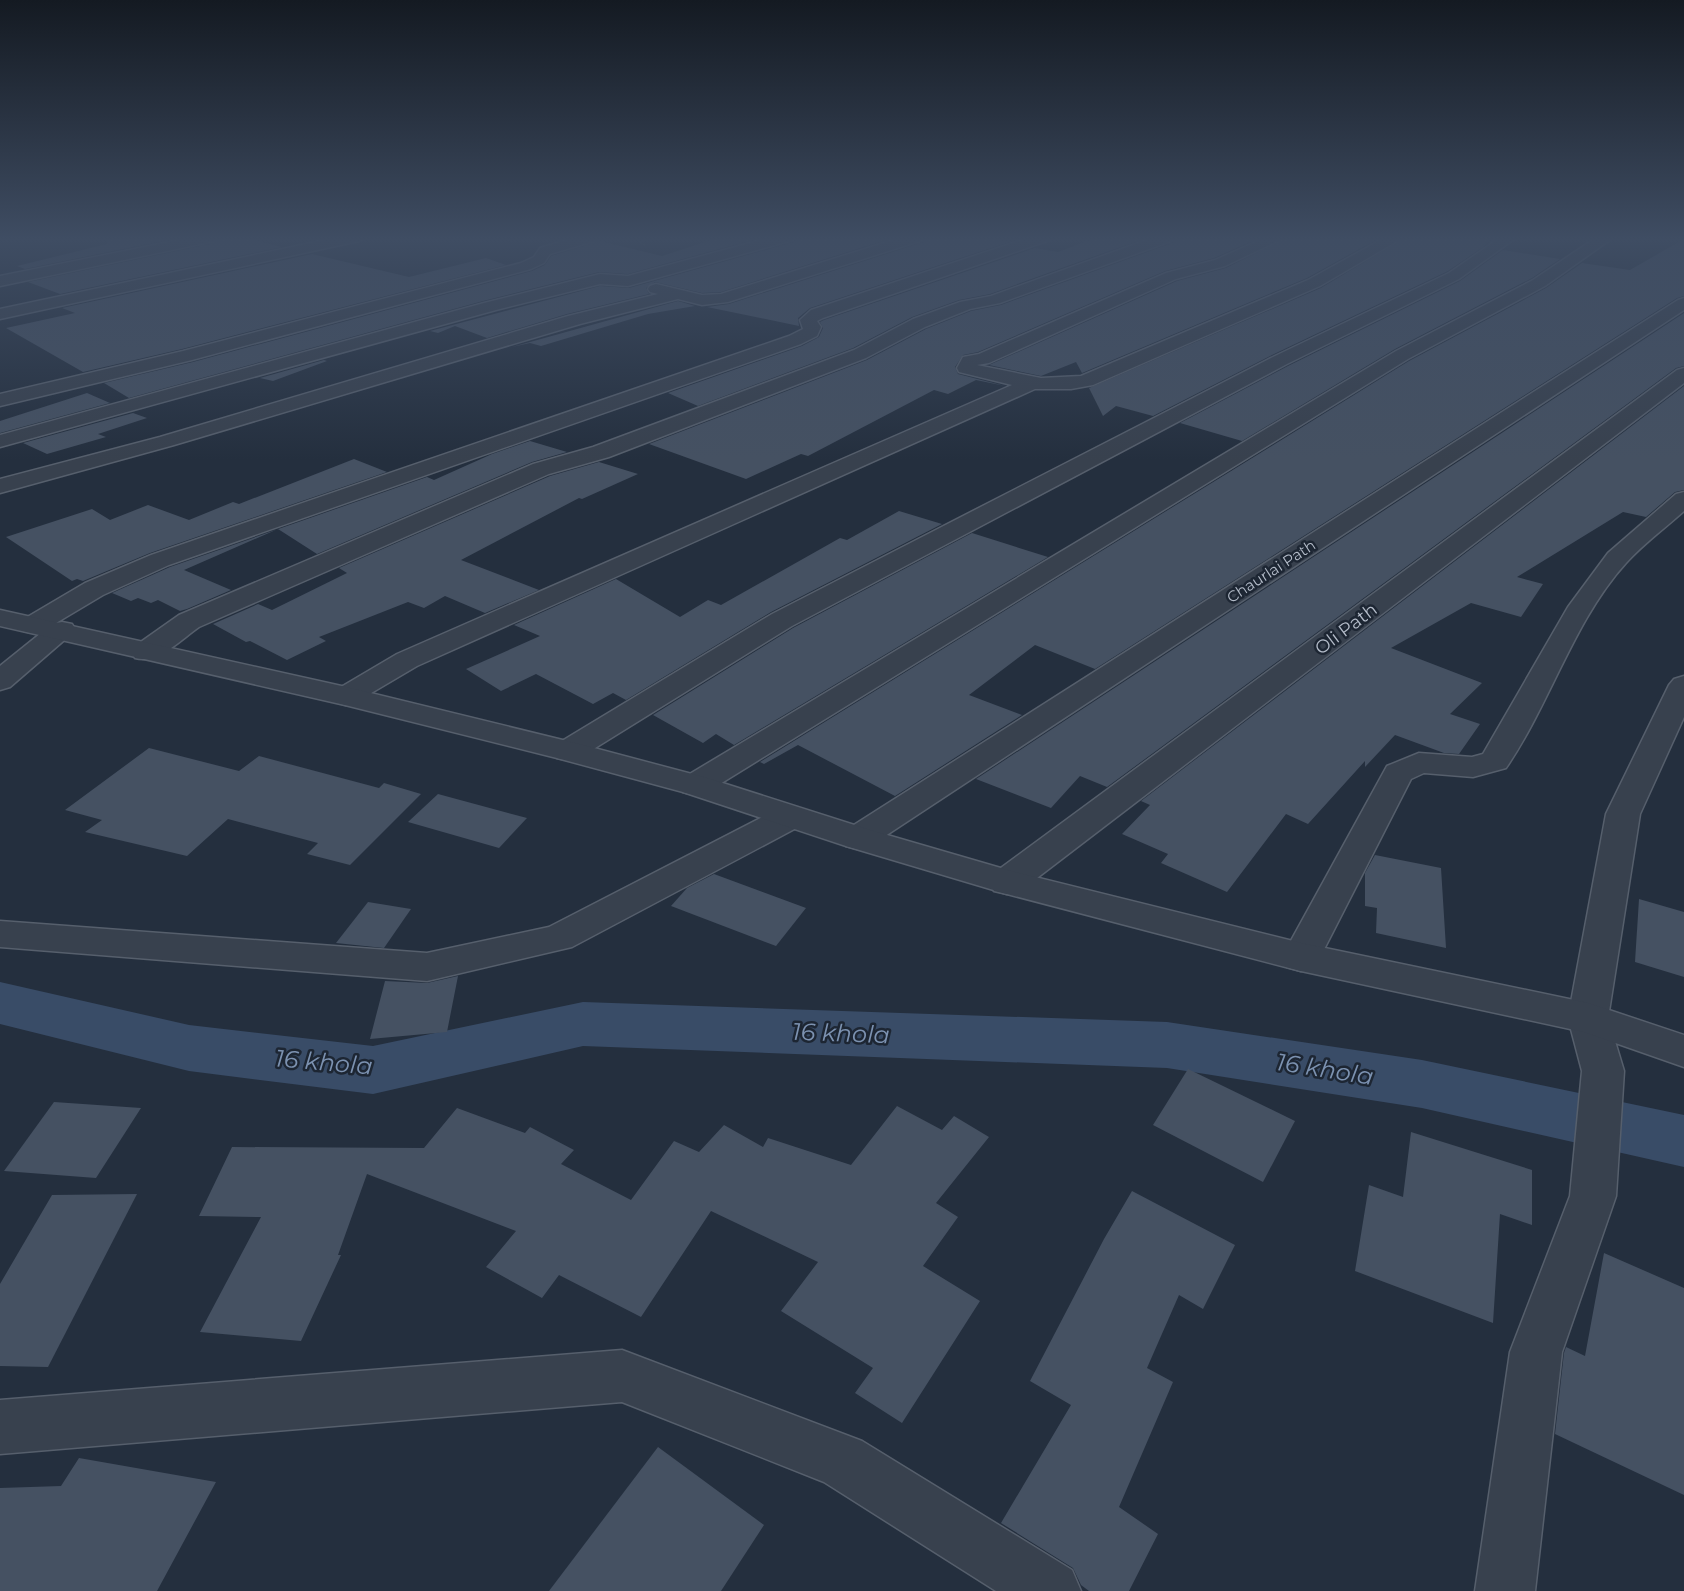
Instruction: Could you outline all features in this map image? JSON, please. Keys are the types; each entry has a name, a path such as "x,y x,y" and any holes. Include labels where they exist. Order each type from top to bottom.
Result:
{"street":[{"path":"0,400 186,356 355,311"},
{"path":"0,441 471,311"},
{"path":"0,486 179,438 609,311"},
{"path":"0,681 48,628 94,589 160,560 795,340 811,332 812,327 808,320 825,311"},
{"path":"145,652 189,621 541,469 602,452 850,358 919,323 950,311"},
{"path":"1091,311 982,359 969,361 966,368 1030,384 1077,383 1250,311"},
{"path":"568,751 782,620 1281,360 1381,311"},
{"path":"695,785 1402,355 1485,311"},
{"name":"Chaurlai Path","path":"858,838 1671,311"},
{"name":"Oli Path","path":"1007,882 1684,374"},
{"path":"346,696 407,660 1030,384"},
{"path":"1301,957 1398,773 1419,763 1473,767 1495,760 1512,736 1577,613 1617,558 1684,499"},
{"path":"0,618 346,696 568,751 695,785 790,817 1007,882 1301,957 1588,1018 1684,1051"},
{"path":"1504,1591 1536,1352 1593,1196 1603,1071 1588,1018 1623,814 1684,684"},
{"path":"0,934 427,967 559,938 790,817"},
{"path":"0,1427 622,1376 842,1461 1051,1591"}],"building":[{"path":"70,311 328,311 83,372 6,328 75,313"},
{"path":"382,311 446,311 129,398 104,383 193,362"},
{"path":"505,311 578,311 487,338 455,326 438,333 430,331"},
{"path":"641,311 664,311 541,346 530,343 512,347"},
{"path":"728,311 806,311 798,318 799,326"},
{"path":"850,311 928,311 912,317 853,348 698,406 668,393 802,346 819,337 823,328 820,322"},
{"path":"970,311 1072,311 978,352 963,355 955,367 958,374 1005,386 976,380 948,394 934,390 808,456 801,454 746,479 649,444 867,360 926,329"},
{"path":"1109,311 1228,311 1082,373 1076,362 1041,376 989,365"},
{"path":"1267,311 1364,311 1153,416 1116,406 1103,416 1089,388"},
{"path":"1399,311 1468,311 1395,349 1242,441 1180,423"},
{"path":"1502,311 1656,311 1095,669 1035,645 969,695 1022,715 895,796 798,745 764,764 760,762 1409,361"},
{"path":"1684,313 1684,366 1676,368 1107,787 1080,776 1051,808 976,779"},
{"path":"327,361 273,381 260,378"},
{"path":"1684,386 1684,490 1675,492 1646,517 1623,512 1517,577 1543,584 1521,617 1471,603 1391,648 1482,683 1450,714 1480,724 1459,754 1444,753 1395,735 1365,767 1365,761 1308,824 1286,814 1227,892 1161,863 1168,854 1122,834 1150,805 1141,801"},
{"path":"87,393 110,403 0,433 0,421"},
{"path":"133,413 147,418 98,434 106,437 47,454 23,443"},
{"path":"530,441 567,452 532,462 317,554 278,529 427,477 434,480 492,454"},
{"path":"354,459 387,472 150,553 83,581 77,579 72,581 6,537 92,509 110,520 148,505 189,520 233,502 239,504"},
{"path":"599,462 638,474 582,499 579,498 461,560 539,590 485,613 445,596 424,608 408,602 319,637 326,641 287,660 213,624 258,604 272,610 347,573 339,568 550,476"},
{"path":"899,511 942,524 771,612 626,700 613,693 593,704 536,674 501,691 466,669 540,636 514,625 616,579 680,617 708,600 721,605 840,538 847,540"},
{"path":"276,530 184,570 231,590 187,609 180,611 158,600 151,603 138,598 131,601 112,593 170,567"},
{"path":"972,533 1048,557 734,745 716,734 703,743 653,715 793,628"},
{"path":"149,748 239,771 259,756 379,788 384,783 421,794 350,865 307,854 318,843 228,819 187,856 85,832 102,820 65,810"},
{"path":"438,794 527,818 499,848 408,822"},
{"path":"1375,855 1441,868 1446,948 1376,933 1377,908 1365,906 1365,873"},
{"path":"714,874 806,908 776,946 671,906 687,888"},
{"path":"1639,899 1684,912 1684,977 1635,962"},
{"path":"368,902 411,909 384,948 336,943"},
{"path":"458,976 447,1032 370,1039 385,981 427,983"},
{"path":"1188,1069 1295,1121 1263,1182 1153,1125"},
{"path":"54,1102 141,1108 96,1178 4,1171"},
{"path":"897,1106 942,1130 954,1116 989,1137 936,1203 958,1217 923,1266 980,1301 902,1423 855,1393 873,1368 781,1311 818,1262 711,1211 641,1317 559,1275 542,1298 486,1267 516,1231 367,1174 338,1255 341,1255 301,1341 200,1332 261,1217 199,1216 232,1147 424,1148 457,1108 525,1133 530,1127 574,1150 561,1164 631,1200 674,1141 699,1152 724,1125 763,1147 768,1138 851,1165"},
{"path":"1411,1132 1532,1170 1532,1225 1500,1214 1493,1323 1355,1271 1369,1185 1403,1197"},
{"path":"1132,1191 1235,1245 1203,1309 1179,1295 1147,1368 1173,1382 1119,1507 1158,1534 1129,1591 1089,1591 1081,1585 1073,1568 1001,1523 1071,1405 1030,1381 1104,1239"},
{"path":"137,1194 48,1367 0,1366 0,1284 52,1195"},
{"path":"1604,1253 1684,1288 1684,1495 1555,1434 1564,1353 1566,1347 1585,1356"},
{"path":"658,1447 764,1525 721,1591 549,1591"},
{"path":"79,1458 216,1482 157,1591 0,1591 0,1488 61,1486"}],"waterway":[{"name":"16 khola","path":"0,1003 189,1048 373,1070 583,1024 1167,1045 1422,1084 1684,1141"}]}
